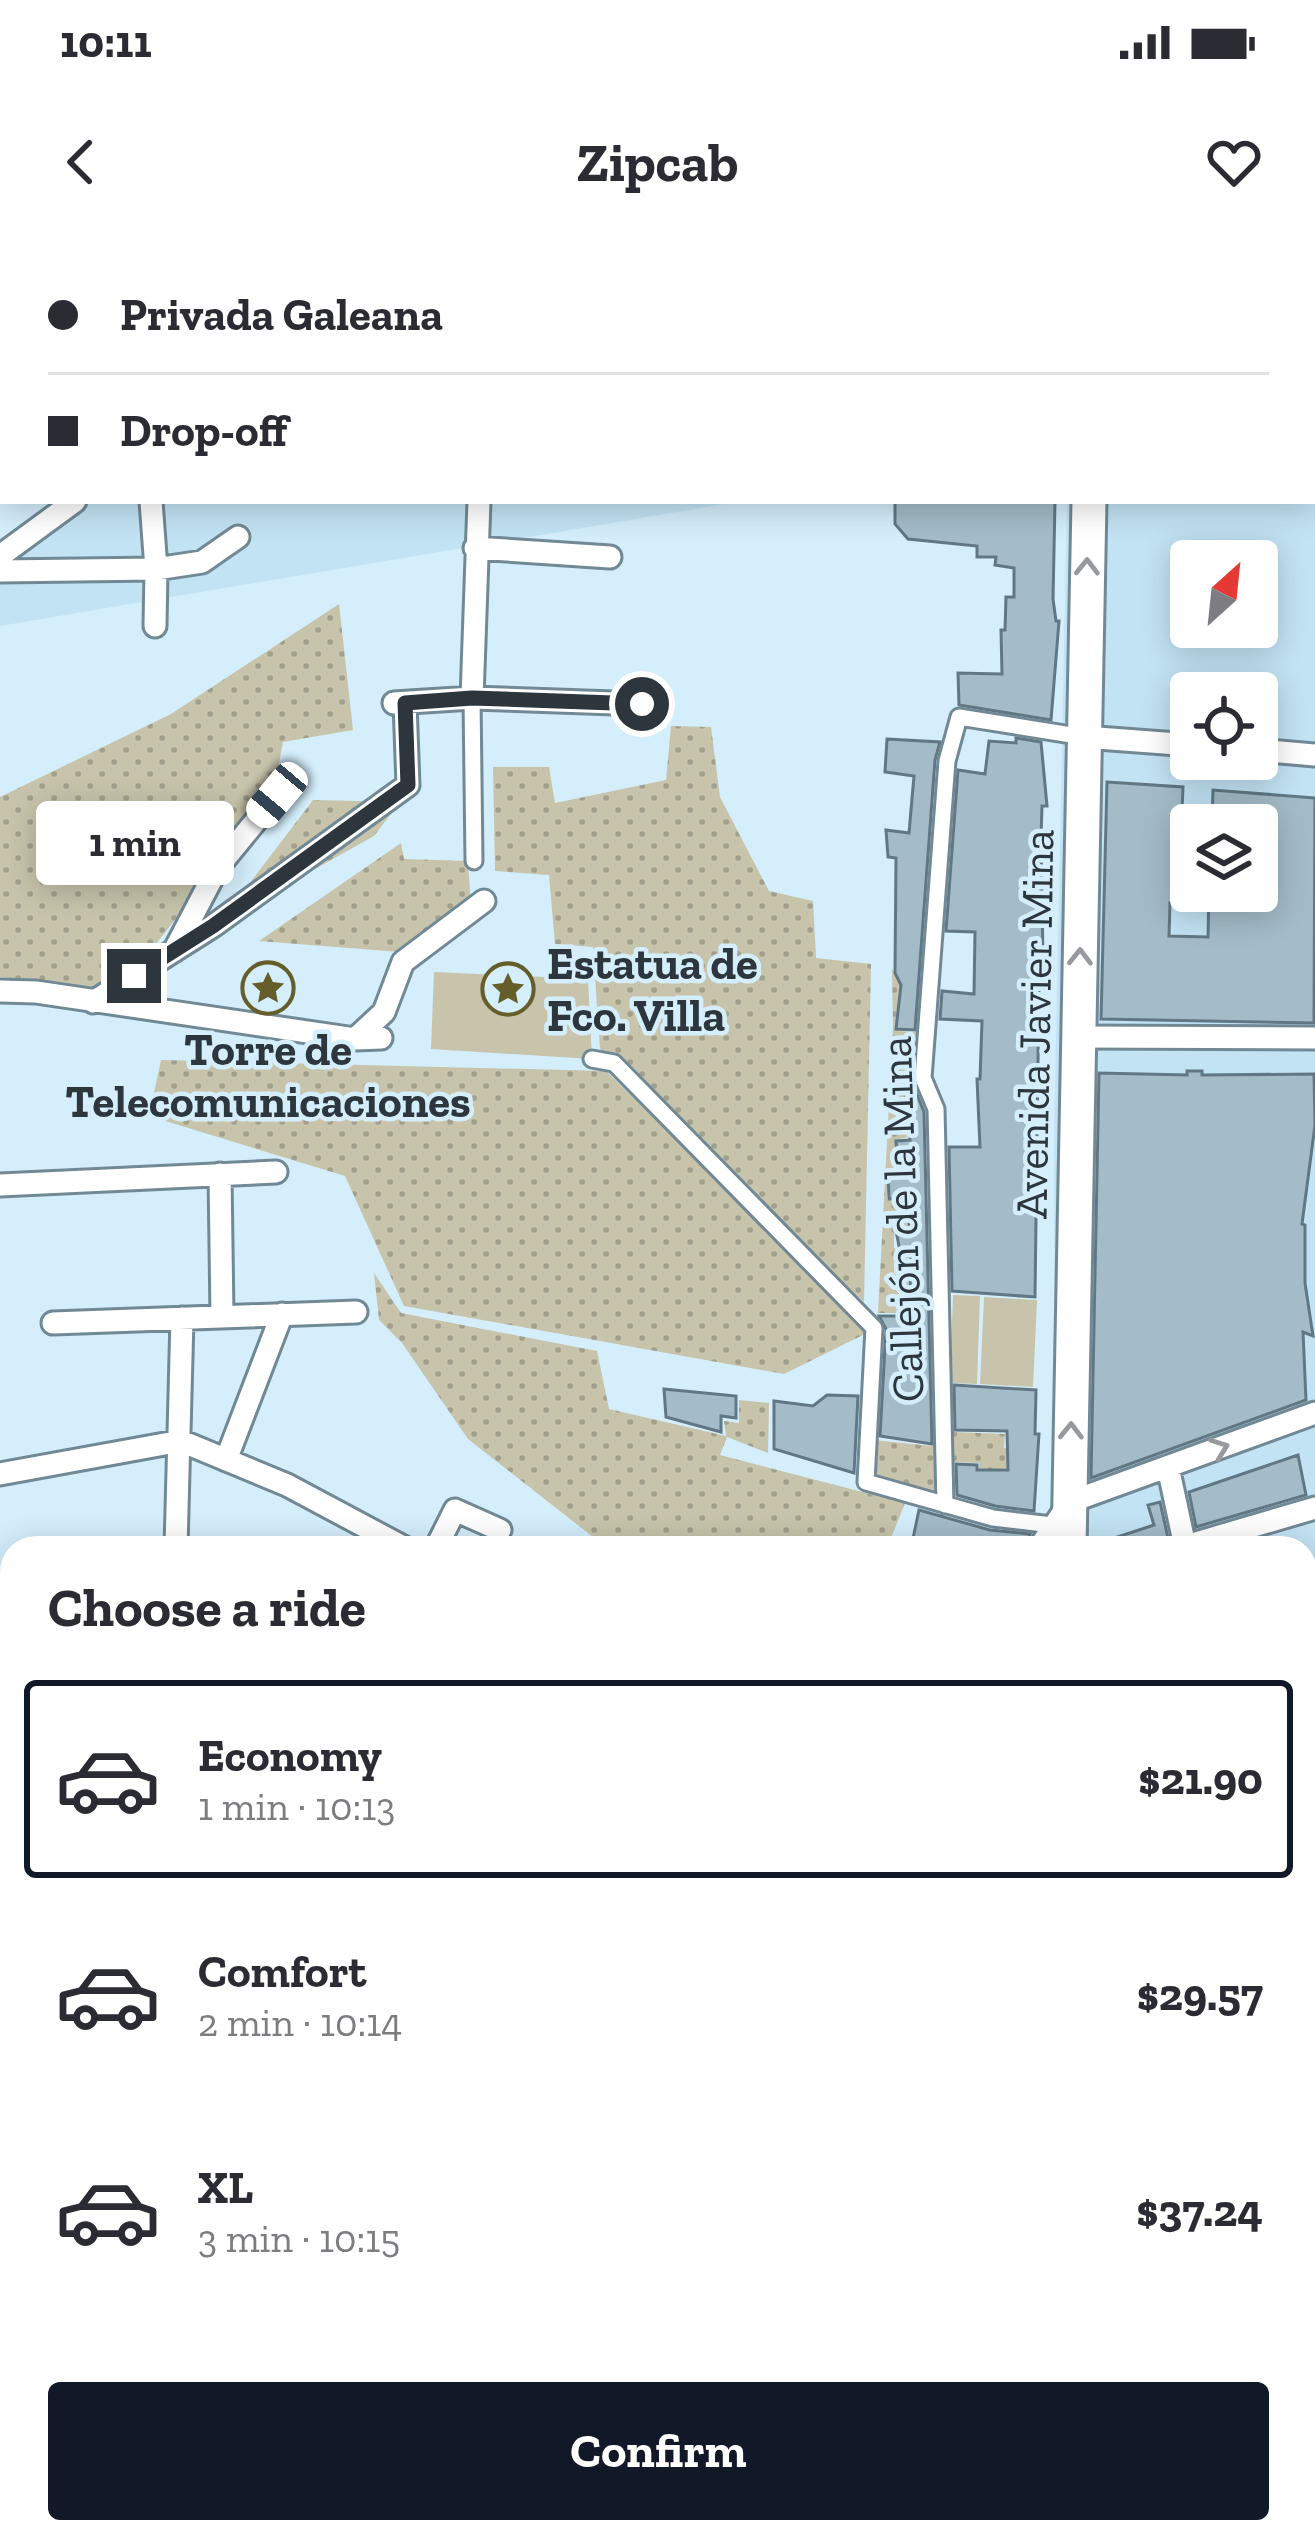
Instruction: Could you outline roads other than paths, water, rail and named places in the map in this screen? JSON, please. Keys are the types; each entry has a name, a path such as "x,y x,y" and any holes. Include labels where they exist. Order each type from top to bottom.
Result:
{"main road":[{"name":"Avenida Javier Mina","path":"1064,1525 1088,504"}],"street":[{"path":"0,556 71,504"},
{"path":"151,504 155,626"},
{"path":"474,861 472,698 478,504"},
{"path":"0,571 156,569 202,562 238,537"},
{"path":"475,548 610,557"},
{"path":"93,1002 174,951 408,785 399,703 472,698 642,704"},
{"name":"Callejón de la Mina","path":"945,1505 937,1108 923,1078 947,761 959,717 1084,737"},
{"path":"1084,737 1170,744"},
{"path":"1278,752 1315,755"},
{"path":"174,951 218,867 277,795"},
{"path":"355,1039 384,1012 404,962 484,901"},
{"path":"0,991 36,992 355,1039 381,1038"},
{"path":"1079,1037 1315,1038"},
{"path":"592,1059 614,1063 874,1328 866,1482 993,1518 1064,1525 1168,1467 1315,1413"},
{"path":"0,1185 276,1172"},
{"path":"220,1174 222,1316"},
{"path":"53,1324 356,1312"},
{"path":"226,1460 282,1314"},
{"path":"177,1536 182,1318"},
{"path":"0,1474 181,1442 287,1485 383,1536"},
{"path":"1168,1467 1180,1536"},
{"path":"1220,1536 1315,1508"},
{"path":"442,1536 455,1510 500,1530"}],"place":[{"name":"Torre de Telecomunicaciones","path":"268,988"},
{"name":"Estatua de Fco. Villa","path":"508,989"}]}
